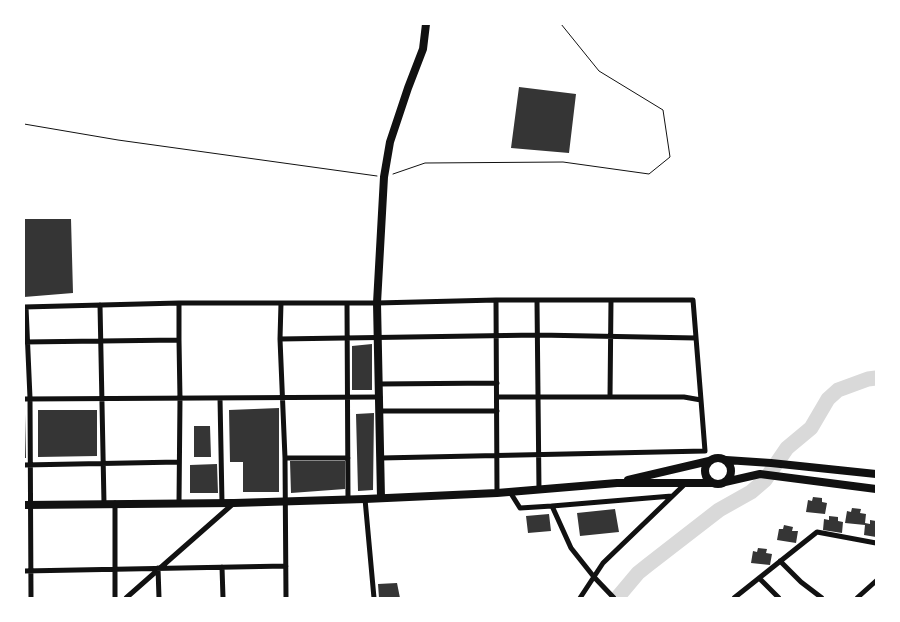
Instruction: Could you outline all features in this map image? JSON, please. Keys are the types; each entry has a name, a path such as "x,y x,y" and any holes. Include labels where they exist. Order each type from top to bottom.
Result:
{"main road":[{"path":"381,498 377,303 384,177 393,132 423,48 426,24"},
{"path":"617,483 717,458 876,474"},
{"path":"725,482 731,474 726,460"},
{"path":"709,461 705,475 712,483"},
{"path":"27,504 234,503 348,500 497,493 617,483 721,484 760,474 876,489"}],"street":[{"path":"496,300 497,493"},
{"path":"610,397 611,300"},
{"path":"31,598 27,504 30,398 25,342 25,307 179,303 694,300 705,451 381,458"},
{"path":"537,301 539,490"},
{"path":"179,303 179,502"},
{"path":"281,303 280,339 285,458 286,598"},
{"path":"347,303 348,500"},
{"path":"100,305 104,503"},
{"path":"280,339 538,335 696,338"},
{"path":"25,342 178,340"},
{"path":"379,384 497,383"},
{"path":"24,399 380,397"},
{"path":"497,397 684,397 701,400"},
{"path":"220,398 222,503"},
{"path":"380,412 497,411"},
{"path":"285,458 348,458"},
{"path":"27,465 179,462"},
{"path":"580,598 604,563 685,484"},
{"path":"510,492 520,508 672,496"},
{"path":"365,499 374,598"},
{"path":"115,503 116,598"},
{"path":"126,598 234,503"},
{"path":"552,506 571,548 613,597"},
{"path":"734,598 817,532 876,543"},
{"path":"780,561 801,582 822,598"},
{"path":"24,571 286,566"},
{"path":"222,567 223,598"},
{"path":"158,568 159,598"},
{"path":"759,578 779,598"},
{"path":"857,598 876,581"}],"path":[{"path":"24,124 118,140 384,177 425,163 563,162 648,174 670,157 663,110 599,71 561,24"}],"building":[{"path":"519,87 576,94 569,153 511,148"},
{"path":"24,219 71,219 73,293 24,297"},
{"path":"372,344 372,390 352,390 352,346"},
{"path":"279,408 279,492 243,492 243,462 230,462 229,410"},
{"path":"38,410 97,410 97,456 38,457"},
{"path":"374,413 373,490 358,491 356,414"},
{"path":"25,414 26,458 24,458"},
{"path":"194,426 210,426 211,457 194,457"},
{"path":"290,461 345,461 345,489 291,493"},
{"path":"217,464 218,493 190,493 190,465"},
{"path":"813,497 822,498 822,502 827,503 825,514 806,512 808,500 812,501"},
{"path":"852,508 861,509 860,513 866,514 865,523 870,524 870,520 876,521 876,537 864,535 865,525 845,523 847,511 851,512"},
{"path":"615,509 619,532 580,536 577,513"},
{"path":"549,514 551,531 528,533 526,516"},
{"path":"829,516 838,517 838,521 843,522 842,533 823,530 824,519 829,520"},
{"path":"784,525 793,527 792,531 798,531 796,543 777,540 779,529 783,529"},
{"path":"758,548 767,549 766,553 772,554 770,565 751,563 753,551 757,552"},
{"path":"397,583 400,598 379,598 378,584"}],"waterway":[{"path":"617,598 638,573 648,565 719,510 751,492 765,480 787,448 811,428 828,399 838,390 876,378"}]}
